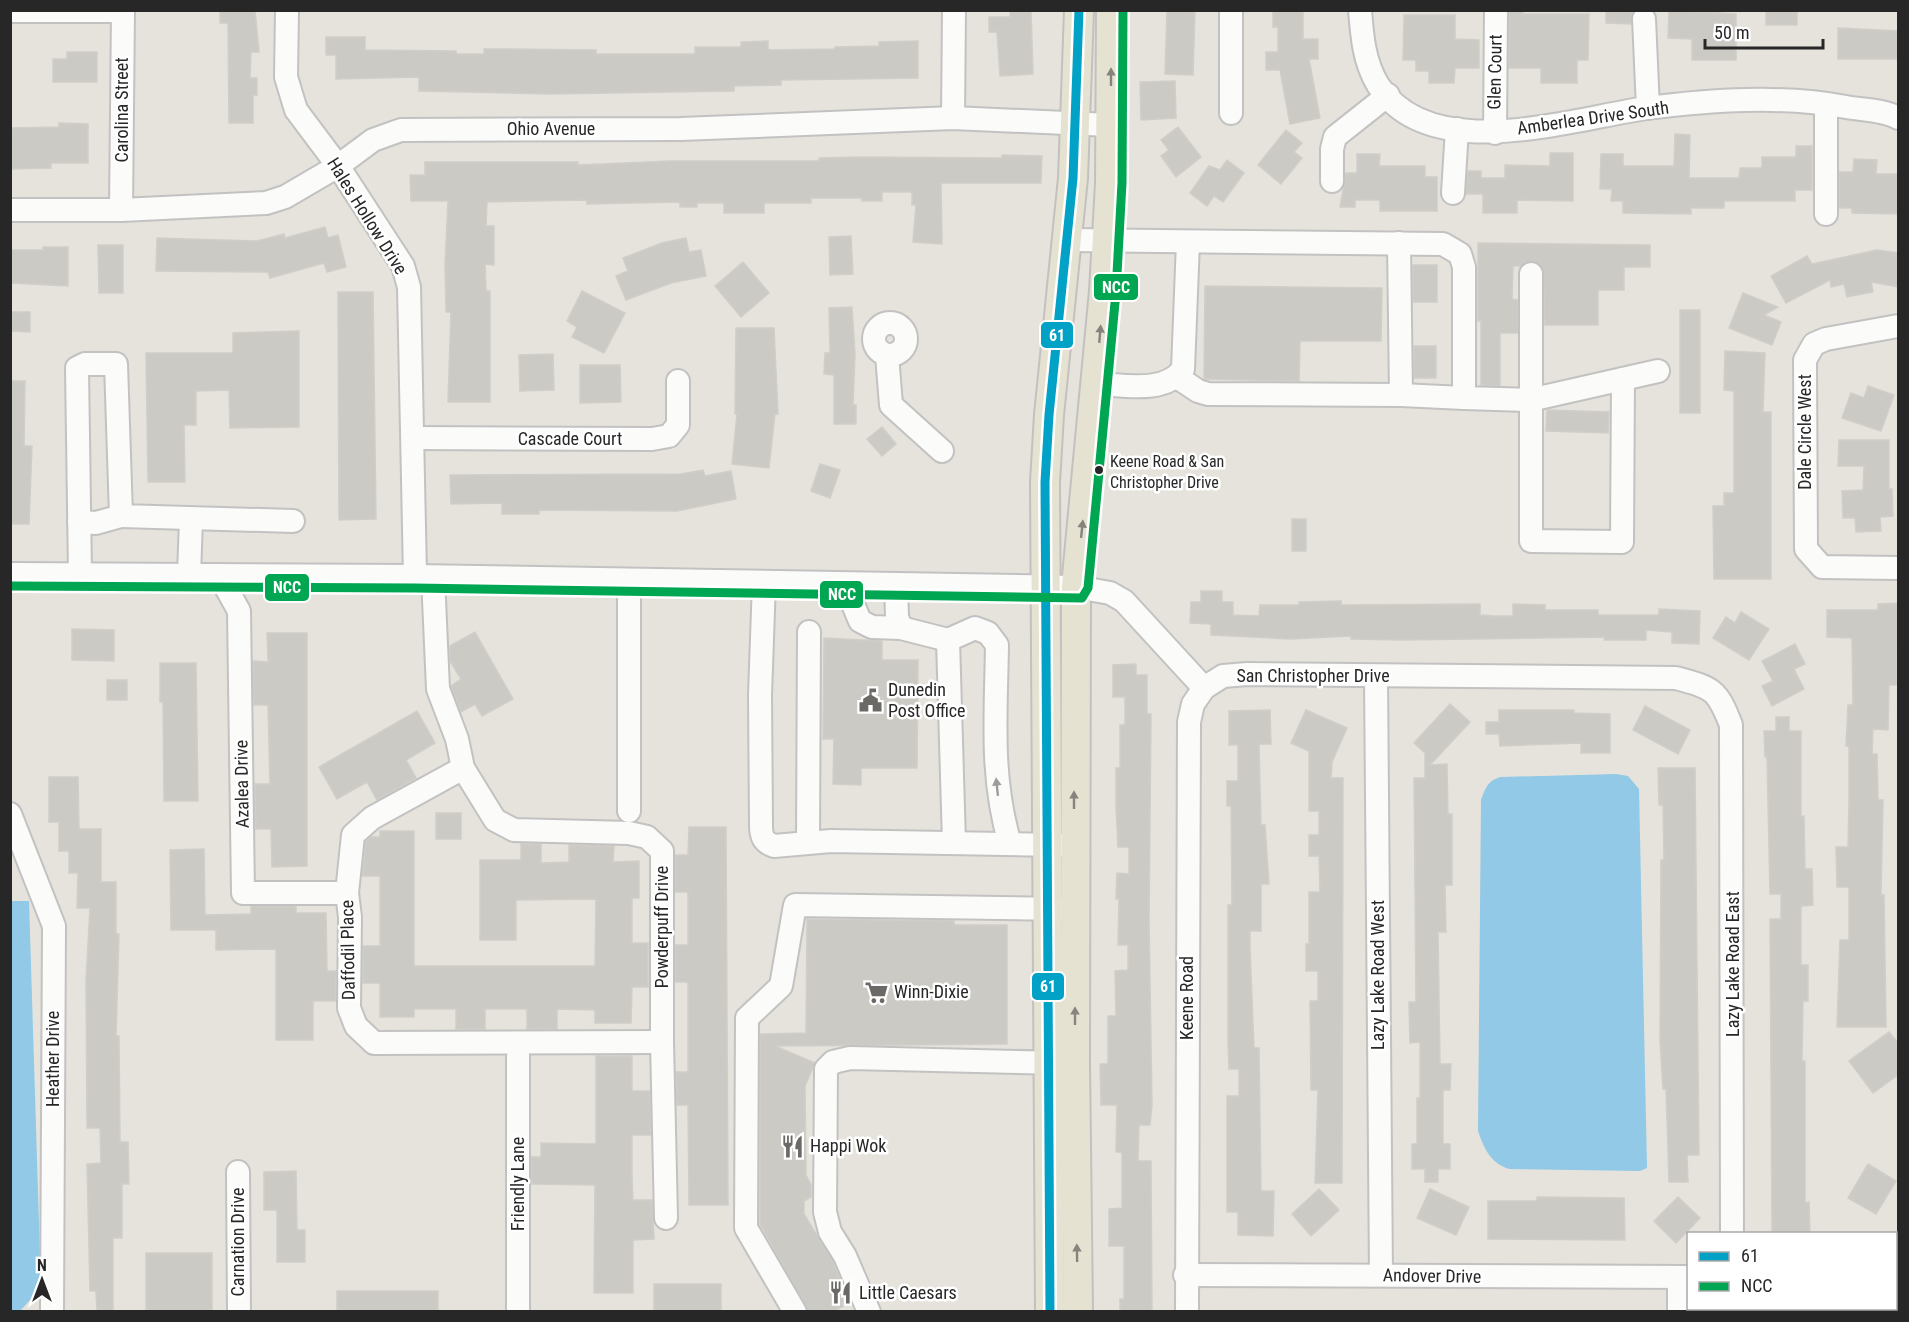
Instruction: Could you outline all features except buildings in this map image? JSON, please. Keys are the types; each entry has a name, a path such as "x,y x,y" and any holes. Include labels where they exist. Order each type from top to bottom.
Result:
{"main road":[{"path":"1078,1311 1062,1063 1046,909 1045,586 1048,415 1069,240 1077,123 1079,10"},
{"path":"1050,1311 1062,1063 1074,909 1076,587 1096,384 1107,241 1111,10"}],"street":[{"name":"Hales Hollow Drive","path":"287,10 286,77 296,110 338,166 403,266 409,287 413,438 424,577"},
{"path":"953,118 954,10"},
{"path":"1231,10 1231,113"},
{"name":"Amberlea Drive South","path":"1360,10 1366,56 1379,86 1407,114 1433,126 1494,133 1648,108 1750,100 1826,104 1899,118"},
{"name":"Glen Court","path":"1494,133 1496,10"},
{"path":"10,11 123,11"},
{"name":"Carolina Street","path":"121,210 123,11"},
{"path":"1644,19 1648,108"},
{"path":"1332,181 1332,149 1335,137 1388,95"},
{"path":"1826,104 1826,214"},
{"name":"Ohio Avenue","path":"10,210 121,210 266,203 285,197 338,166 373,140 401,130 681,129 953,118 1110,124"},
{"path":"1453,193 1457,129"},
{"path":"1069,240 1443,244 1460,254 1464,267 1464,398"},
{"path":"1096,384 1156,385 1177,377 1183,369 1188,242"},
{"path":"1400,243 1401,395"},
{"path":"1531,274 1531,540 1622,542 1623,379"},
{"name":"Dale Circle West","path":"1899,326 1826,339 1814,344 1805,360 1806,549 1822,567 1899,568"},
{"path":"887,355 891,405 942,451"},
{"path":"80,574 77,368 85,363 116,364 121,516"},
{"path":"1177,377 1198,391 1208,394 1401,395 1530,400 1658,371"},
{"name":"Cascade Court","path":"413,438 652,439 669,436 678,425 678,381"},
{"path":"79,522 96,523 121,516 293,521"},
{"path":"189,575 192,519"},
{"path":"10,574 424,577 1076,587 1110,593 1124,601 1204,688"},
{"name":"Azalea Drive","path":"219,575 239,611 243,893 347,893"},
{"name":"Powderpuff Drive","path":"424,577 438,689 457,739 463,768 495,820 514,830 629,833 647,837 662,851 662,1042 666,1218"},
{"path":"629,580 629,811"},
{"path":"764,582 760,695 761,834 767,844 774,846 831,841 1074,845"},
{"path":"845,585 860,621 872,627 902,628 948,640 975,628 988,633 997,645 995,766 999,808 1010,844"},
{"path":"896,585 897,617 902,628"},
{"path":"808,632 808,843"},
{"path":"948,640 954,843"},
{"name":"San Christopher Drive","path":"1204,688 1223,676 1247,674 1676,678 1700,684 1720,697"},
{"name":"Lazy Lake Road West","path":"1376,676 1381,1275"},
{"name":"Keene Road","path":"1187,1311 1185,1275 1189,722 1193,704 1204,688"},
{"name":"Lazy Lake Road East","path":"1720,697 1731,724 1732,1232"},
{"name":"Daffodil Place","path":"463,768 372,818 353,835 347,893 350,917 349,1008 356,1026 374,1042 662,1042"},
{"name":"Heather Drive","path":"10,814 54,926 52,1311"},
{"path":"795,1311 746,1228 747,1018 781,986 795,905 1074,909"},
{"name":"Friendly Lane","path":"518,1056 518,1311"},
{"path":"869,1311 845,1256 830,1232 825,1212 826,1069 833,1062 850,1058 1062,1063"},
{"name":"Carnation Drive","path":"238,1172 238,1311"},
{"name":"Andover Drive","path":"1185,1275 1684,1278"},
{"path":"1679,1311 1684,1278"}],"water":[{"path":"1616,774 1628,776 1639,789 1647,1168 1640,1171 1509,1169 1492,1159 1478,1131 1481,800 1488,786 1500,777"},
{"path":"10,901 29,901 41,1288 19,1312 10,1311"}],"transit line":[{"name":"61","path":"1050,1312 1045,482 1049,415 1073,178 1079,10"},
{"name":"NCC","path":"10,586 415,588 1082,598 1088,588 1116,292 1122,183 1123,10"}],"place":[{"name":"Keene Road & San Christopher Drive","path":"1099,470"},
{"name":"Dunedin Post Office","path":"870,700"},
{"name":"Winn-Dixie","path":"876,992"},
{"name":"Happi Wok","path":"792,1146"},
{"name":"Little Caesars","path":"841,1293"}]}
